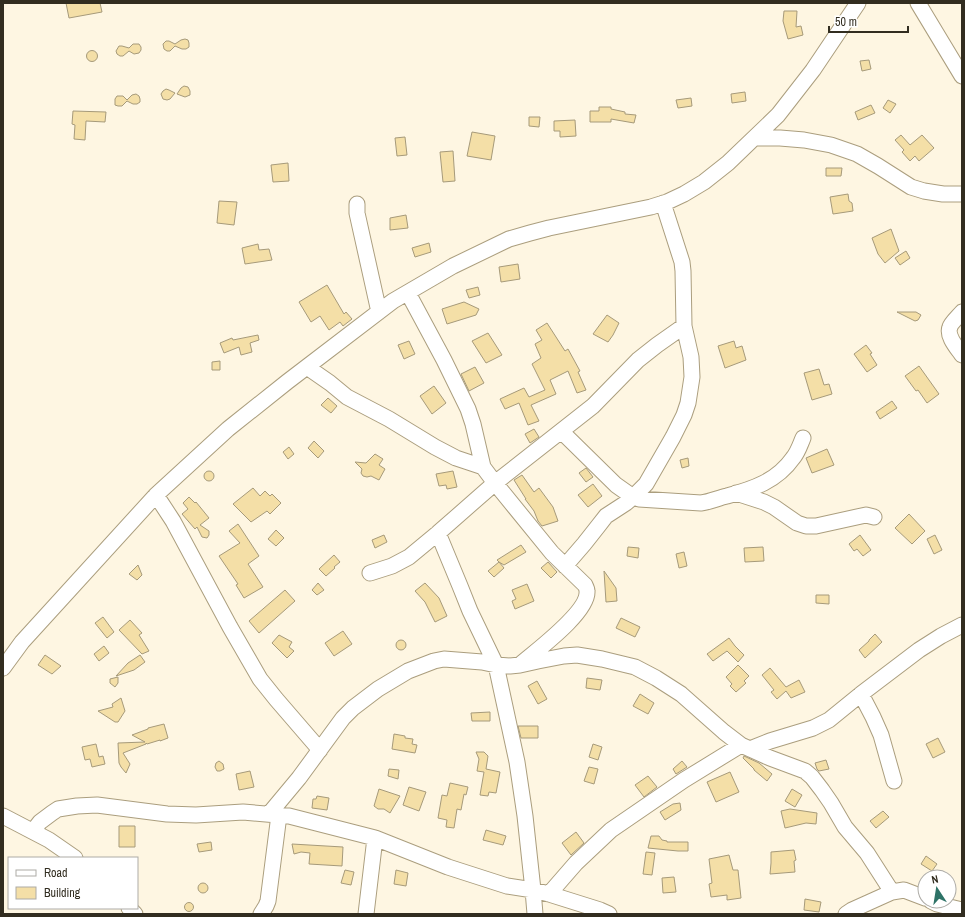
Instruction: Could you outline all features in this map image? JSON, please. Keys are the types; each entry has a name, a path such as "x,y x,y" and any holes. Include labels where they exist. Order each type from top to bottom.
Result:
{"street":[{"path":"3,668 22,642 156,495 228,429 307,367 379,312 408,293 453,266 509,239 542,230 652,207 684,194 704,182 728,164 778,116 813,70 858,3"},
{"path":"918,3 962,76"},
{"path":"755,138 804,140 831,145 857,154 911,187 943,194 962,194"},
{"path":"565,566 584,544 598,524 606,516 633,497 646,484 684,416 688,403 692,377 691,357 684,326 682,262 662,203"},
{"path":"357,204 356,213 379,312"},
{"path":"408,293 468,409 483,467 552,553 585,585 587,591 583,605 572,619 562,630 520,665"},
{"path":"962,312 950,327 950,333 952,340 962,356"},
{"path":"370,573 392,566 409,557 495,483 593,406 638,360 684,326"},
{"path":"307,367 348,398 389,419 456,458 483,467"},
{"path":"561,430 616,485 633,497 639,500 701,503 750,490 770,480 783,470 794,457 803,438"},
{"path":"736,493 764,502 797,523 806,526 816,526 866,515 874,517"},
{"path":"156,495 173,521 260,679 320,750"},
{"path":"438,533 470,611 496,665 517,762 525,816 535,914"},
{"path":"572,619 565,632 564,639 566,646 574,656"},
{"path":"549,894 576,863 612,830 684,780 745,746 812,728 829,720 860,694 918,650 962,625"},
{"path":"261,914 268,901 274,815 299,778 343,718 353,708 378,689 408,671 434,661 444,659 510,666 538,660 574,656 602,658 635,667 681,694 724,732 745,746 770,758 805,771 831,803 845,827 867,853 892,892"},
{"path":"860,694 873,716 881,735 894,780"},
{"path":"33,831 40,822 58,809 77,806 98,805 167,814 196,815 243,812 289,816 375,838 448,868 507,886 549,894 610,914"},
{"path":"3,816 49,840 74,857"},
{"path":"366,914 375,838"},
{"path":"846,914 892,892 904,890 917,895"}],"building":[{"path":"66,3 100,3 102,12 69,18"},
{"path":"784,11 797,11 796,27 801,26 803,35 788,39 783,21"},
{"path":"185,39 188,40 189,43 189,47 186,49 175,46 170,51 164,49 163,44 166,41 175,44"},
{"path":"133,44 139,44 141,47 139,53 134,54 129,51 123,56 117,54 116,51 119,46 129,48"},
{"path":"90,51 94,51 96,52 96,60 90,61 87,58 87,54"},
{"path":"869,60 871,69 862,71 860,61"},
{"path":"184,86 188,87 190,91 190,95 185,97 177,94"},
{"path":"166,89 175,93 170,99 167,100 163,99 161,94"},
{"path":"745,92 746,101 732,103 731,94"},
{"path":"136,94 140,99 140,102 137,104 127,101 122,106 115,105 115,99 117,96 123,96 127,100 132,95"},
{"path":"691,98 692,106 678,108 676,100"},
{"path":"888,100 896,104 890,113 883,108"},
{"path":"871,105 875,113 858,120 855,112"},
{"path":"599,107 611,107 611,109 625,112 625,114 636,115 634,123 611,119 611,122 590,122 590,111 599,111"},
{"path":"73,111 106,112 105,122 86,121 85,140 74,139 75,125 72,124"},
{"path":"529,117 540,117 539,127 529,126"},
{"path":"575,120 576,136 560,137 560,131 554,131 554,121"},
{"path":"472,132 495,136 491,160 467,156"},
{"path":"901,135 910,145 922,135 934,148 919,161 915,156 910,161 902,152 904,150 895,140"},
{"path":"405,137 407,155 397,156 395,138"},
{"path":"453,151 455,181 443,182 440,152"},
{"path":"288,163 289,181 273,182 271,165"},
{"path":"826,168 842,168 841,176 826,176"},
{"path":"848,194 849,201 852,203 853,211 833,214 830,197"},
{"path":"219,201 237,202 234,225 217,223"},
{"path":"406,215 408,228 390,230 390,218"},
{"path":"891,229 899,251 885,263 878,254 872,238"},
{"path":"429,243 431,252 415,257 412,248"},
{"path":"258,244 259,250 269,249 272,260 245,264 242,248"},
{"path":"906,251 910,258 900,265 895,258"},
{"path":"518,264 520,279 501,282 499,267"},
{"path":"327,285 344,314 346,312 352,319 343,326 340,322 329,330 320,316 311,322 299,302"},
{"path":"478,287 480,295 469,298 466,290"},
{"path":"464,302 479,309 476,315 447,324 442,309"},
{"path":"897,312 916,312 921,315 918,320 915,321"},
{"path":"607,315 619,323 608,342 593,334"},
{"path":"547,323 565,351 568,349 580,371 578,372 586,390 577,393 568,371 550,380 556,394 531,405 539,421 528,425 519,403 505,409 500,399 524,388 529,397 545,390 532,364 541,358 535,344 542,340 536,330"},
{"path":"488,333 502,355 486,363 472,341"},
{"path":"258,335 259,340 250,343 252,352 241,355 239,347 224,353 220,343 232,338 233,340"},
{"path":"409,341 415,354 404,359 398,345"},
{"path":"734,341 736,348 742,346 746,360 725,368 718,346"},
{"path":"866,345 872,353 870,354 877,365 867,372 854,354"},
{"path":"220,361 220,370 212,370 212,362"},
{"path":"919,366 939,394 927,403 918,390 916,391 905,376"},
{"path":"475,367 484,383 469,391 461,374"},
{"path":"819,369 824,385 829,384 832,394 812,400 804,373"},
{"path":"434,386 446,403 432,414 420,396"},
{"path":"328,398 337,406 331,413 321,405"},
{"path":"892,401 897,408 880,419 876,412"},
{"path":"534,429 539,437 530,443 525,434"},
{"path":"314,441 324,451 318,458 308,448"},
{"path":"289,447 294,454 288,459 283,452"},
{"path":"827,449 834,465 812,473 806,458"},
{"path":"375,454 383,459 379,465 385,469 379,480 371,476 363,476 361,473 362,469 355,462 366,463"},
{"path":"688,458 689,466 682,468 680,460"},
{"path":"586,468 593,477 586,482 579,473"},
{"path":"209,471 214,476 209,481 204,476"},
{"path":"453,471 457,487 447,489 446,485 439,486 436,474"},
{"path":"522,475 534,492 539,488 553,507 558,521 542,526 538,521 534,511 514,480"},
{"path":"593,484 602,496 588,507 578,495"},
{"path":"253,488 260,496 265,491 270,496 272,494 281,503 270,514 267,511 251,522 233,504"},
{"path":"189,497 195,503 196,502 209,518 200,525 209,531 207,538 202,537 197,527 195,529 182,514 188,509 183,503"},
{"path":"909,514 925,531 912,544 895,528"},
{"path":"238,524 259,556 248,564 263,587 244,598 236,585 238,584 219,556 240,543 229,531"},
{"path":"276,530 284,538 276,546 268,539"},
{"path":"384,535 387,542 375,548 372,540"},
{"path":"860,535 871,550 863,556 857,549 854,551 849,544"},
{"path":"935,535 942,550 934,554 927,539"},
{"path":"521,545 526,552 504,565 497,560"},
{"path":"628,547 639,548 638,558 627,556"},
{"path":"763,547 764,561 745,562 744,548"},
{"path":"684,552 687,566 679,568 676,554"},
{"path":"334,555 340,562 326,576 319,569"},
{"path":"499,562 504,568 494,577 488,571"},
{"path":"548,562 557,572 551,578 541,568"},
{"path":"138,565 142,575 137,580 129,574"},
{"path":"604,571 616,588 617,601 606,602"},
{"path":"318,583 324,590 317,595 312,590"},
{"path":"425,583 439,598 447,616 435,622 425,602 415,591"},
{"path":"527,584 534,601 515,609 512,601 516,599 512,590"},
{"path":"285,590 295,601 259,633 249,621"},
{"path":"816,595 829,595 829,604 816,603"},
{"path":"103,617 114,632 107,638 95,623"},
{"path":"621,618 640,627 635,637 616,628"},
{"path":"130,620 142,633 139,635 149,651 142,654 119,630"},
{"path":"343,631 352,644 334,656 325,643"},
{"path":"875,634 882,642 865,658 859,650"},
{"path":"279,635 292,642 289,647 294,651 287,658 272,643"},
{"path":"729,638 744,655 738,662 727,651 713,661 707,654"},
{"path":"401,640 406,645 401,650 396,645"},
{"path":"104,646 109,653 99,661 94,654"},
{"path":"45,655 61,666 52,674 38,665"},
{"path":"140,655 145,662 134,670 116,676 128,663"},
{"path":"738,665 749,676 744,681 746,683 736,692 730,686 732,684 726,677"},
{"path":"770,668 786,687 799,680 805,692 791,698 786,691 777,699 771,692 774,690 762,675"},
{"path":"118,677 118,683 115,687 110,683 110,679"},
{"path":"587,678 602,680 600,690 586,688"},
{"path":"537,681 547,699 538,704 528,686"},
{"path":"640,694 654,703 648,714 633,706"},
{"path":"121,698 125,711 118,722 115,722 98,711 113,707 112,704"},
{"path":"490,712 490,721 472,721 471,713"},
{"path":"164,724 168,738 146,743 123,753 130,764 126,773 119,763 118,743 145,742 132,735 148,728"},
{"path":"518,726 538,726 538,738 521,738"},
{"path":"394,734 413,739 412,744 417,745 415,753 392,749"},
{"path":"938,738 945,752 933,758 926,744"},
{"path":"96,744 99,757 103,756 105,764 92,767 90,759 85,760 82,747"},
{"path":"593,744 602,747 598,760 589,757"},
{"path":"476,752 484,752 488,756 486,769 500,772 496,793 489,792 488,796 480,795 484,772 477,771 479,759"},
{"path":"744,756 759,763 772,774 767,781 754,770 743,758"},
{"path":"826,760 829,769 819,771 815,763"},
{"path":"219,761 223,764 224,769 217,771 215,767 216,763"},
{"path":"682,761 687,767 676,774 673,769"},
{"path":"589,767 598,769 594,784 584,781"},
{"path":"389,769 399,770 398,779 388,776"},
{"path":"250,771 254,787 239,790 236,774"},
{"path":"730,772 739,792 716,802 707,782"},
{"path":"648,776 657,787 644,797 635,785"},
{"path":"450,783 468,787 466,795 464,794 461,810 457,809 454,828 446,827 447,820 438,818 442,795 447,796"},
{"path":"409,787 426,792 419,811 403,805"},
{"path":"379,789 400,796 390,813 384,809 378,809 374,806"},
{"path":"792,789 802,795 795,807 785,801"},
{"path":"317,796 329,798 327,810 312,808 313,799 316,799"},
{"path":"680,803 681,810 665,820 660,812 673,804"},
{"path":"790,809 817,813 816,824 806,823 785,828 781,811"},
{"path":"883,811 889,817 876,828 870,821"},
{"path":"119,826 135,826 135,847 119,847"},
{"path":"486,830 506,836 503,845 483,840"},
{"path":"576,832 584,843 571,855 562,843"},
{"path":"651,836 659,836 662,840 667,842 688,842 688,851 648,848"},
{"path":"211,842 212,850 199,852 197,844"},
{"path":"292,844 343,847 342,866 309,864 310,853 301,852 294,854"},
{"path":"794,850 796,860 794,861 795,872 770,874 771,852"},
{"path":"646,852 655,853 652,875 643,874"},
{"path":"729,855 733,870 738,870 741,898 727,900 727,895 711,897 709,884 712,883 709,859"},
{"path":"926,856 937,864 933,869 929,869 921,864"},
{"path":"345,870 354,872 351,885 341,883"},
{"path":"396,870 408,873 406,886 394,884"},
{"path":"674,877 676,892 663,893 662,878"},
{"path":"203,883 208,888 203,893 198,888"},
{"path":"805,899 821,902 819,912 804,910"},
{"path":"187,903 191,903 193,907 191,911 187,911 185,909 185,905"}]}
